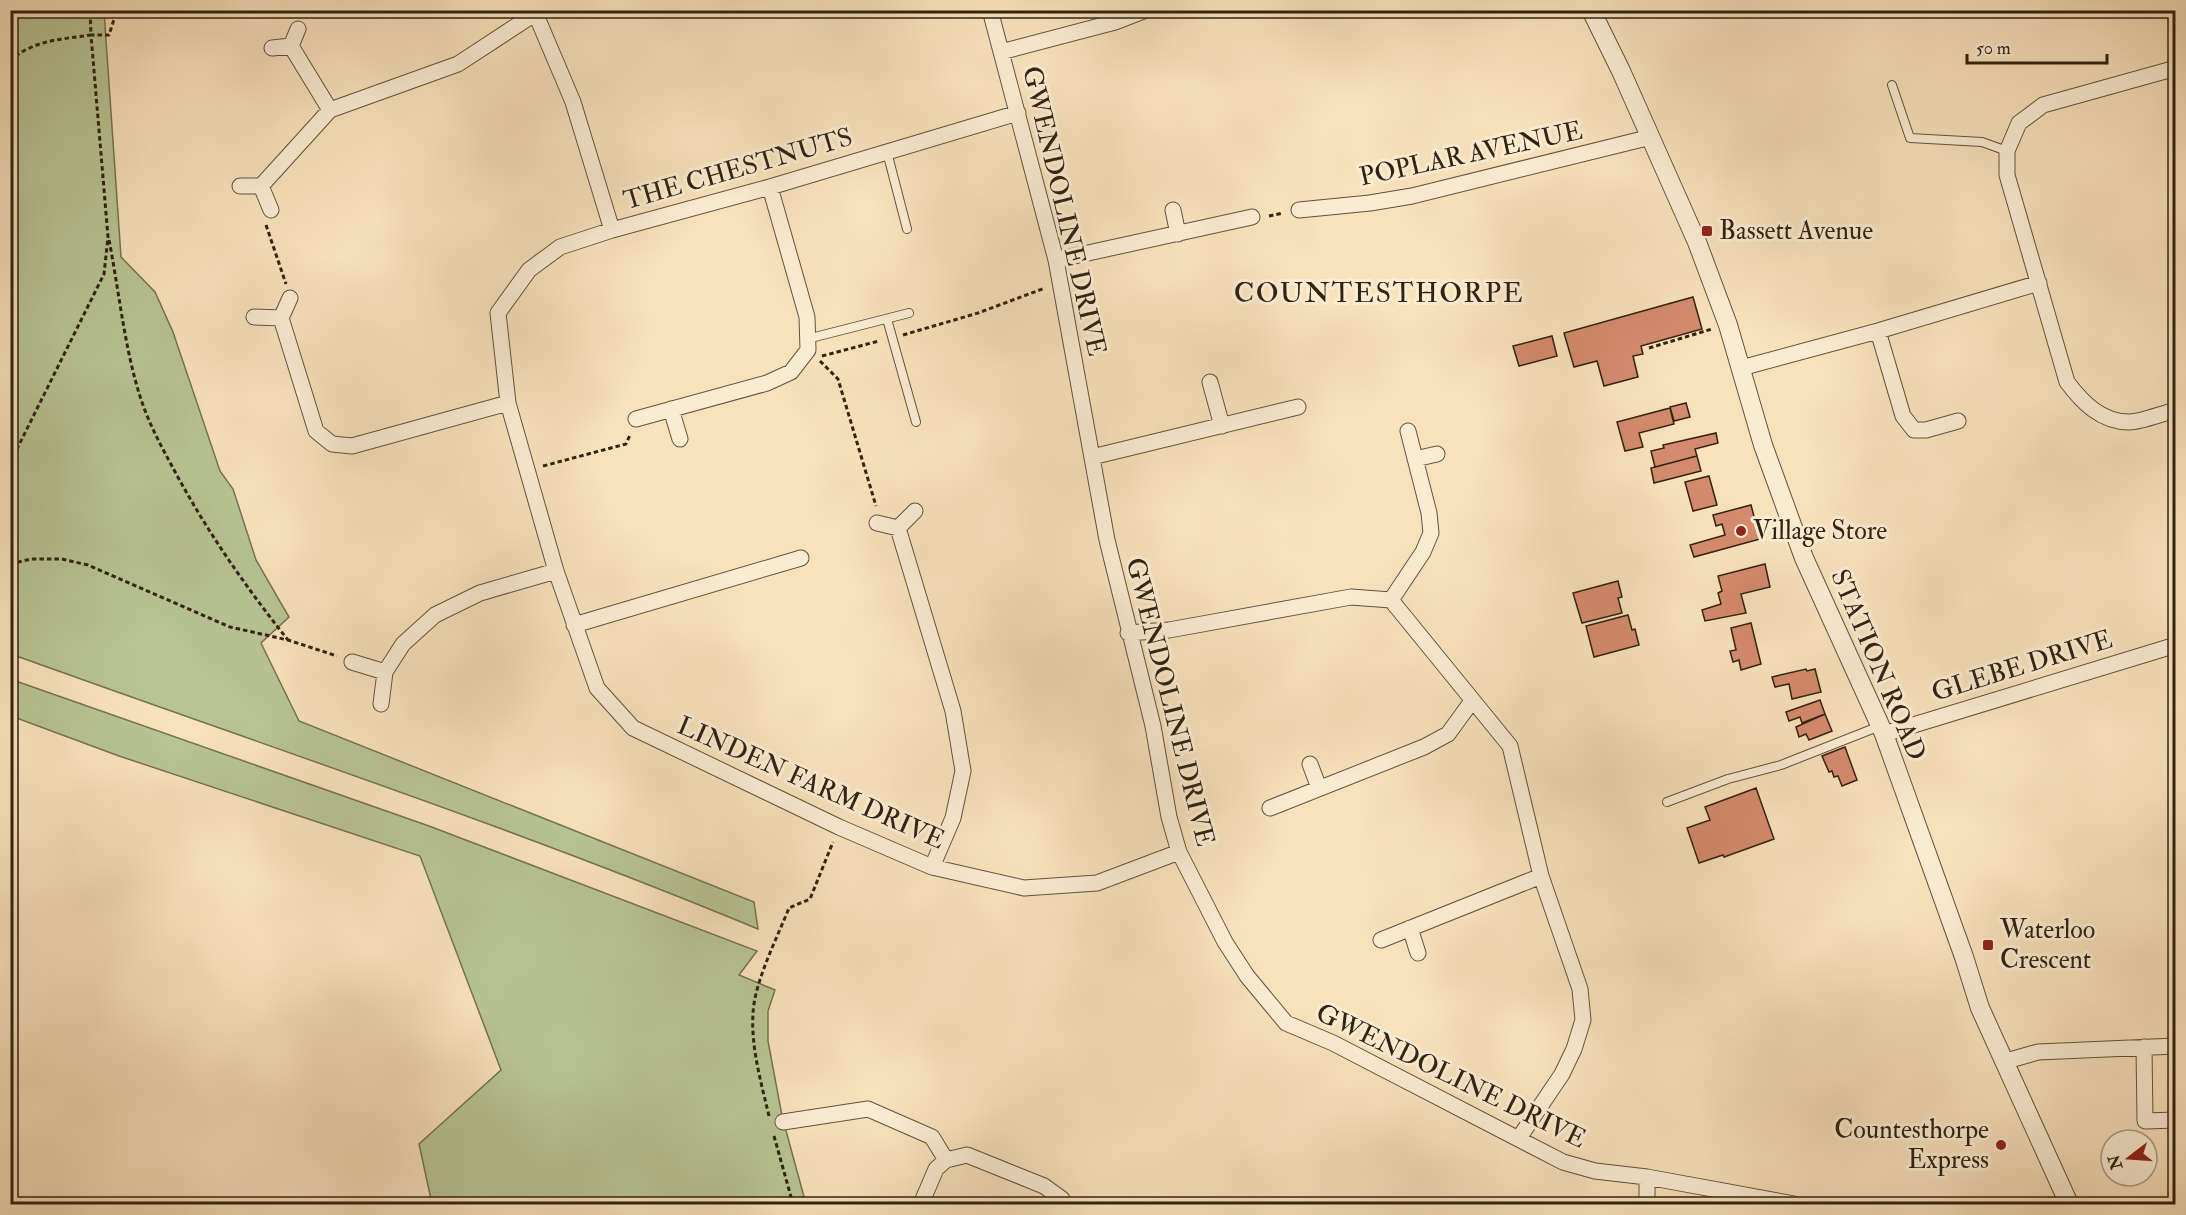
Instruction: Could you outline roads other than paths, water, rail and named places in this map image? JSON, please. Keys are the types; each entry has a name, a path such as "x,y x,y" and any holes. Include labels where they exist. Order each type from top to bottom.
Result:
{"street":[{"name":"GWENDOLINE DRIVE","path":"990,10 1061,282 1107,540 1128,633 1153,726 1169,818 1179,852 1225,942 1247,976 1286,1023 1333,1043 1563,1162 1595,1171 1647,1177 1794,1204"},
{"path":"1001,52 1115,22 1146,10"},
{"name":"STATION ROAD","path":"1591,10 1697,242 1728,325 1763,445 1804,558 1882,730 1964,957 1980,1008 2069,1204"},
{"path":"240,186 261,186 330,110 458,64 535,12 573,102 612,230"},
{"path":"291,46 298,28"},
{"path":"291,46 330,110"},
{"path":"272,48 291,46"},
{"path":"2175,68 2043,105 2019,123 2007,151 2007,175 2067,382 2081,400 2104,417 2130,422 2175,410"},
{"name":"THE CHESTNUTS","path":"498,313 529,270 560,247 612,230 770,187 1018,112"},
{"name":"POPLAR AVENUE","path":"1299,210 1412,196 1650,137"},
{"path":"261,186 271,210"},
{"path":"636,418 767,383 791,372 808,350 807,317 770,187"},
{"path":"1173,210 1178,234"},
{"path":"1056,260 1252,217"},
{"path":"1741,368 1878,331 2039,283"},
{"path":"290,297 281,318 316,431 332,444 352,446 508,403"},
{"name":"LINDEN FARM DRIVE","path":"498,313 508,403 556,571 597,688 633,728 839,827 932,867 1024,888 1097,883 1179,852"},
{"path":"254,317 281,318"},
{"path":"1878,331 1903,416 1914,430 1926,430 1958,421"},
{"path":"1210,382 1222,426"},
{"path":"1092,457 1298,407"},
{"path":"671,409 680,439"},
{"path":"1391,600 1423,552 1431,532 1429,513 1408,431"},
{"path":"1415,459 1437,454"},
{"path":"898,528 915,512"},
{"path":"876,523 898,528"},
{"path":"898,528 952,711 963,771 953,818 932,867"},
{"path":"574,625 801,558"},
{"path":"381,704 385,672 403,644 435,615 480,593 556,571"},
{"path":"1128,633 1169,630 1350,597 1391,600 1510,746 1541,876 1580,989 1583,1020 1574,1049 1562,1074 1519,1138"},
{"name":"GLEBE DRIVE","path":"1882,730 2175,645"},
{"path":"352,662 385,672"},
{"path":"1270,808 1424,747 1448,734 1472,701"},
{"path":"1310,764 1319,789"},
{"path":"1381,940 1541,876"},
{"path":"1410,928 1418,953"},
{"path":"2003,1062 2038,1052 2175,1046"},
{"path":"2144,1047 2145,1121 2175,1120"},
{"path":"783,1122 868,1109 932,1137 946,1160"},
{"path":"921,1204 936,1169 946,1160 967,1155 1044,1186 1062,1199 1065,1204"},
{"path":"1647,1177 1647,1204"}],"lane":[{"path":"1892,85 1910,138 1982,142 2007,151"},
{"path":"887,152 907,229"},
{"path":"807,339 909,313"},
{"path":"886,319 916,422"},
{"path":"1667,802 1728,779 1781,765 1882,730"}],"place":[{"name":"Bassett Avenue","path":"1707,231"},
{"name":"Village Store","path":"1741,531"},
{"name":"Waterloo Crescent","path":"1988,945"},
{"name":"Countesthorpe Express","path":"2001,1145"}],"district":[{"name":"COUNTESTHORPE","path":"1379,293"}]}
